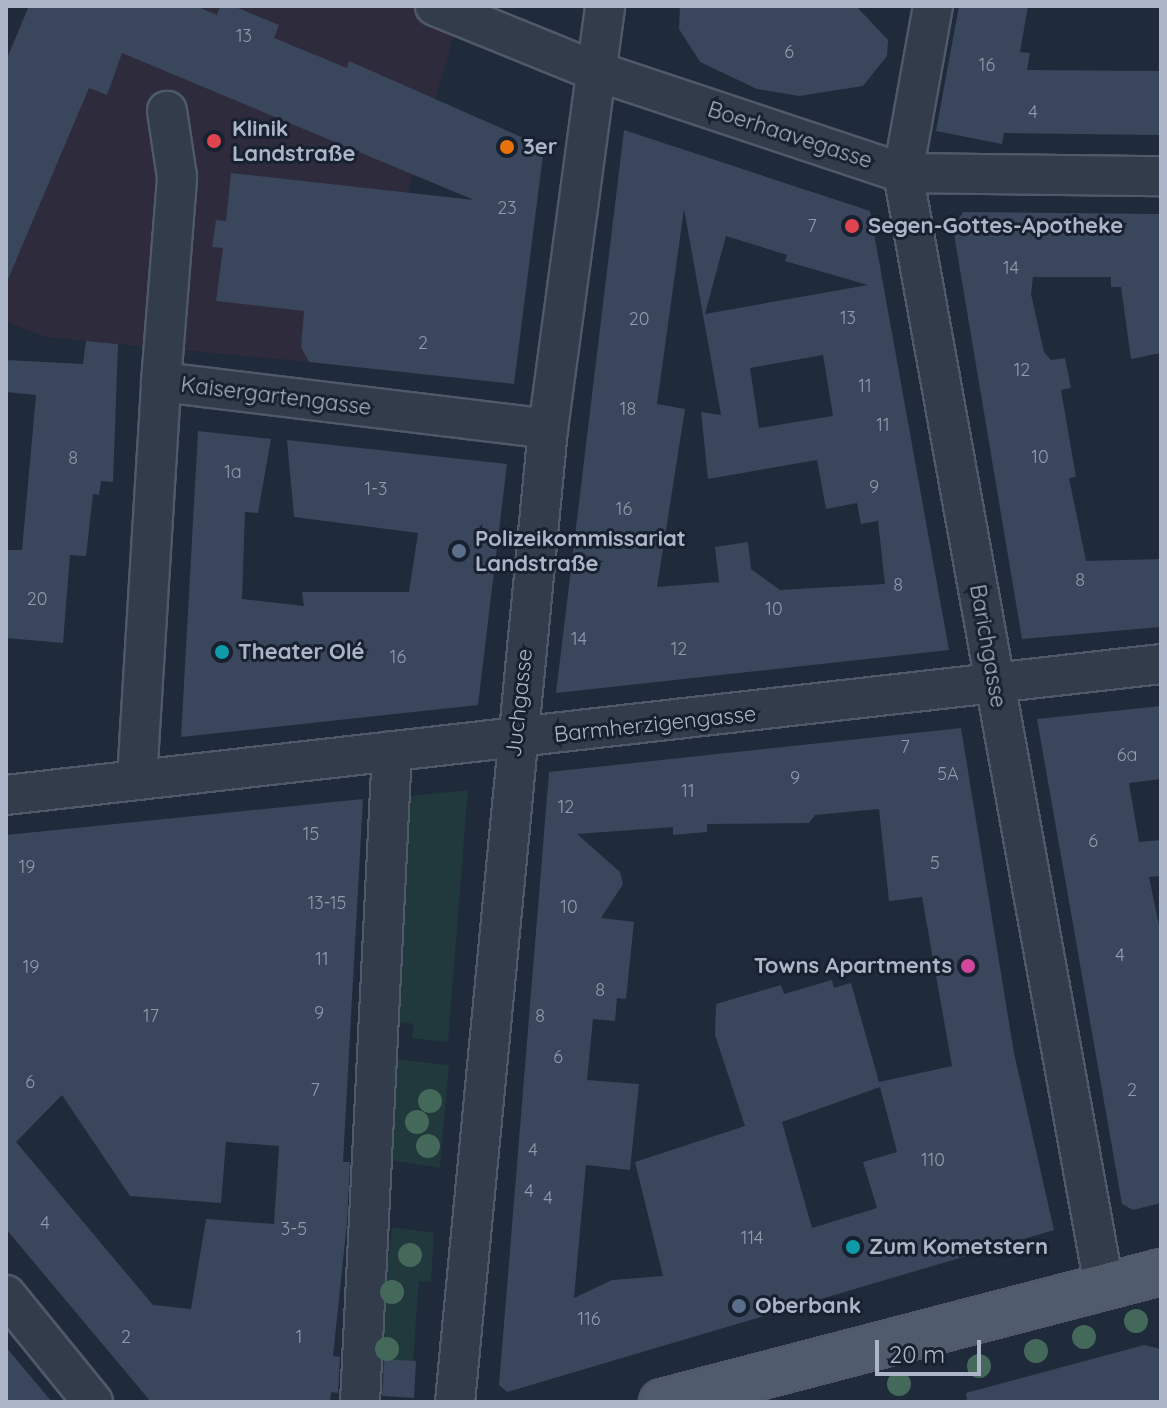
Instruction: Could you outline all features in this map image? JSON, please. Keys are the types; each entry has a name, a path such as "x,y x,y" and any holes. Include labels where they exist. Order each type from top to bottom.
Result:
{"main road":[{"path":"662,1402 1160,1273"}],"street":[{"name":"Boerhaavegasse","path":"435,6 593,70 903,173 1161,176"},
{"name":"Juchgasse","path":"455,1402 515,739 548,429 593,70 605,6"},
{"name":"Barichgasse","path":"933,6 903,173 1104,1286"},
{"path":"161,382 177,177 167,111"},
{"name":"Kaisergartengasse","path":"137,779 161,382 548,429"},
{"name":"Barmherzigengasse","path":"6,795 1161,664"},
{"path":"360,1402 392,751"},
{"path":"6,1295 93,1402"}],"shaded area":[{"name":"Klinik Landstraße","path":"28,6 487,6 457,24 399,223 383,369 44,337 6,321 6,58"}],"green space":[{"path":"468,790 448,1042 412,1038 413,1024 397,1021 408,796"},
{"path":"395,1059 449,1065 440,1168 390,1160"},
{"path":"392,1227 434,1233 431,1282 419,1281 413,1361 376,1359"}],"building":[{"path":"29,6 196,6 217,15 220,6 233,6 279,25 274,38 347,68 349,61 544,147 514,384 309,362 301,347 304,311 216,301 223,248 212,247 216,220 226,221 231,173 474,200 122,53 107,95 89,88 6,284 6,61"},
{"path":"680,6 856,6 888,40 887,56 863,86 799,96 757,89 700,62 679,29"},
{"path":"959,6 1028,6 1020,52 1030,53 1027,70 1161,71 1161,135 1004,133 1002,144 936,131"},
{"path":"624,130 870,211 949,650 556,693","holes":["684,209 721,415 701,412 708,479 817,460 826,509 857,503 861,524 878,521 885,584 780,590 751,569 748,542 715,547 719,582 657,587 685,409 657,404","726,236 787,255 785,261 868,285 705,314","823,355 833,416 759,428 750,368"]},
{"path":"963,212 1161,214 1161,353 1131,359 1121,287 1111,287 1111,277 1033,277 1031,294 1044,352 1051,360 1065,358 1071,388 1061,390 1076,477 1069,478 1086,561 1161,559 1161,627 1022,639 953,228"},
{"path":"86,341 118,344 113,482 101,481 99,495 93,494 86,556 70,555 63,643 6,638 6,550 22,550 36,395 6,392 6,360 83,364"},
{"path":"198,431 271,439 258,513 245,512 242,599 304,606 302,592 409,592 418,533 294,517 287,440 507,464 478,705 181,737"},
{"path":"1161,706 1161,779 1129,783 1139,842 1161,840 1161,876 1149,877 1161,935 1161,1203 1133,1210 1122,1204 1037,719"},
{"path":"961,728 1014,1053 1054,1230 507,1392 499,1385 549,772","holes":["879,809 889,901 922,897 952,1066 879,1082 851,983 834,988 832,980 784,994 781,985 716,1004 715,1035 745,1126 635,1162 663,1276 612,1280 574,1298 586,1165 630,1170 639,1084 587,1080 593,1019 615,1021 617,998 626,999 634,922 601,918 623,884 620,872 577,834 673,827 673,835 707,832 707,824 809,823 815,815","880,1087 897,1152 863,1162 877,1208 812,1228 782,1122"]},
{"path":"363,799 343,1162 350,1162 347,1223 333,1356 340,1357 338,1393 331,1392 330,1402 151,1402 6,1229 6,835","holes":["62,1095 130,1196 221,1203 226,1142 279,1146 274,1224 206,1219 191,1309 153,1305 16,1142"]},
{"path":"1144,1345 1161,1349 1161,1402 967,1402 966,1393"},
{"path":"6,1347 52,1402 6,1402"},
{"path":"384,1359 416,1361 414,1398 382,1396"}],"place":[{"name":"Klinik Landstraße","path":"214,141"},
{"name":"3er","path":"507,147"},
{"name":"Segen-Gottes-Apotheke","path":"852,226"},
{"name":"Polizeikommissariat Landstraße","path":"459,551"},
{"name":"Theater Olé","path":"222,652"},
{"name":"Towns Apartments","path":"968,966"},
{"name":"Zum Kometstern","path":"853,1247"},
{"name":"Oberbank","path":"739,1306"}]}
